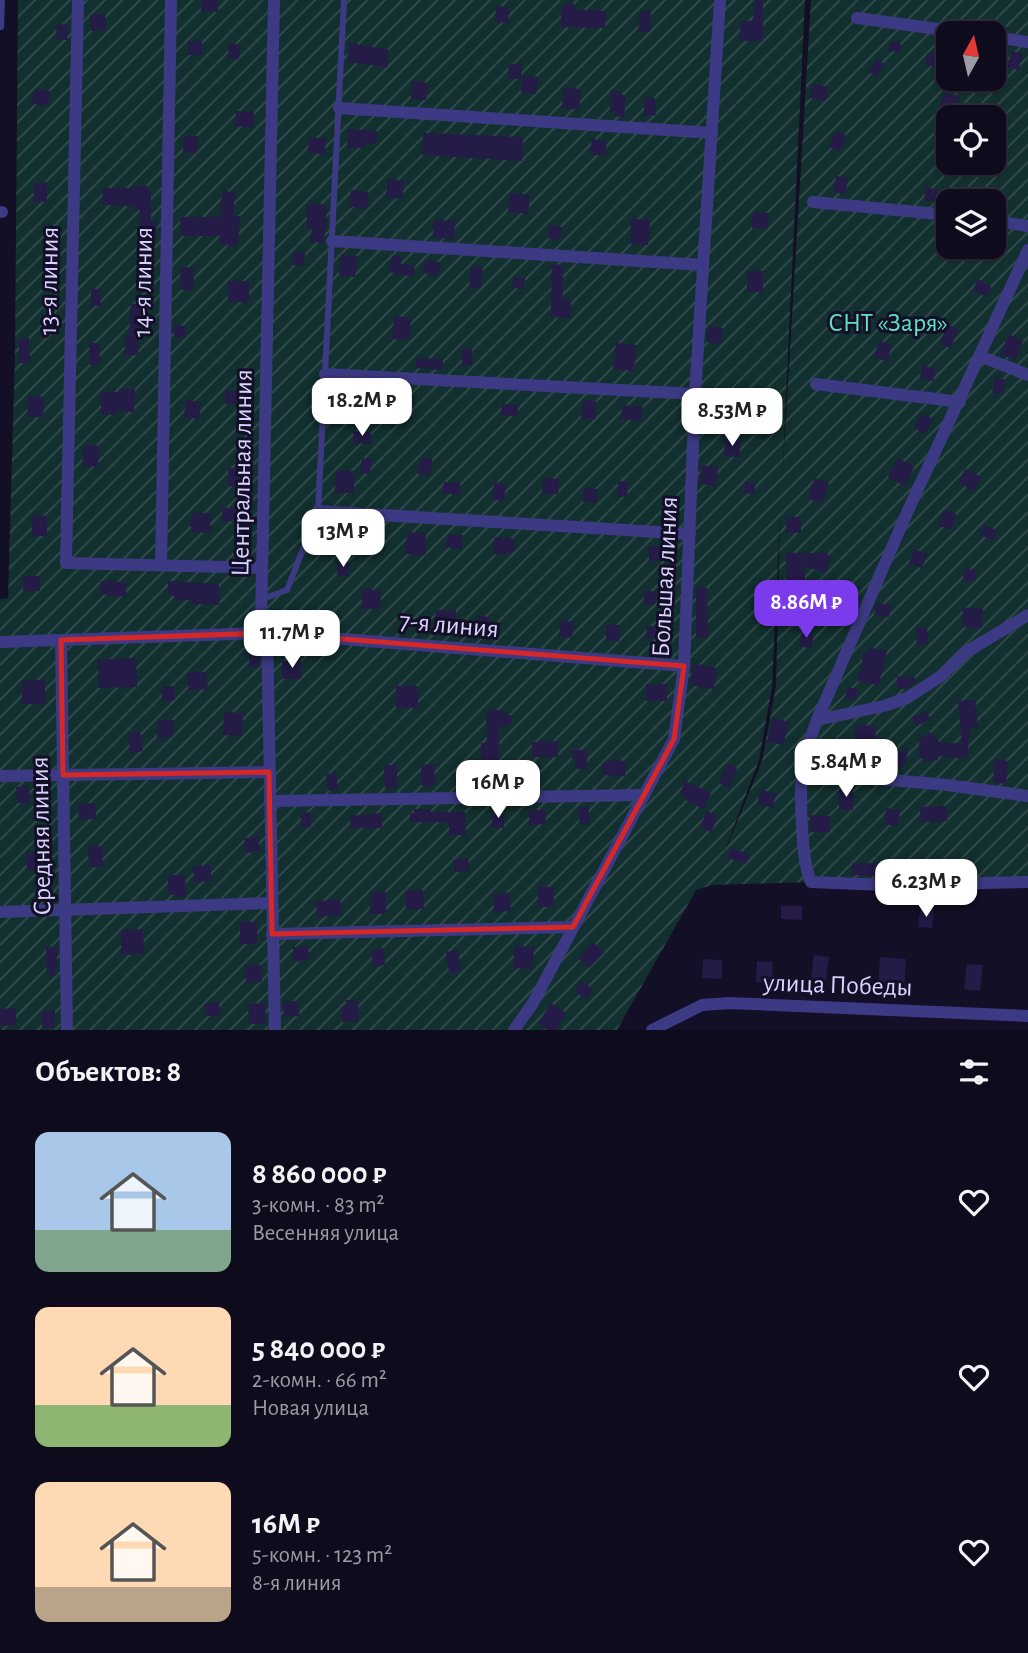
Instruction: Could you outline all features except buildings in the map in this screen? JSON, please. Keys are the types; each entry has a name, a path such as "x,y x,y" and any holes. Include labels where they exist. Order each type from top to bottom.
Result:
{"street":[{"name":"13-я линия","path":"78,0 65,563 160,565"},
{"name":"14-я линия","path":"160,565 171,0"},
{"name":"Центральная линия","path":"274,0 261,620 267,633 275,1030"},
{"name":"Большая линия","path":"513,1030 533,1003 674,739 684,666 695,394 720,0"},
{"path":"857,18 936,29"},
{"path":"1006,39 1028,42"},
{"path":"339,108 712,133"},
{"path":"813,202 936,214"},
{"path":"1006,223 1028,226"},
{"path":"332,241 703,265"},
{"path":"1028,250 885,563 817,720 802,772 803,829 807,874 811,882 885,885 1028,883"},
{"path":"980,356 1028,375"},
{"path":"325,374 695,394"},
{"path":"816,384 960,402"},
{"path":"318,511 690,534"},
{"path":"160,565 262,568"},
{"path":"817,720 884,706 907,698 941,676 966,652 1028,615"},
{"name":"7-я линия","path":"0,642 267,633 684,666"},
{"name":"Средняя линия","path":"61,640 67,1030"},
{"path":"0,776 270,772"},
{"path":"802,772 947,785 1028,796"},
{"path":"270,801 642,795"},
{"path":"0,912 271,903"},
{"path":"272,934 573,927"},
{"name":"улица Победы","path":"652,1030 702,1005 730,1003 1028,1016"}],"lane":[{"path":"1,27 2,0"},
{"path":"262,599 287,590 318,511 345,0"}],"highlighted area":[{"path":"267,633 684,666 674,739 573,927 272,934 269,772 63,775 61,640"}],"green space":[{"name":"СНТ «Заря»","path":"18,0 805,0 782,482 811,0 1028,0 1028,882 811,882 712,885 696,890 617,1030 0,1030 0,599 8,598 15,351","holes":["780,517 776,686 762,761 721,861 759,760 772,687"]}]}
